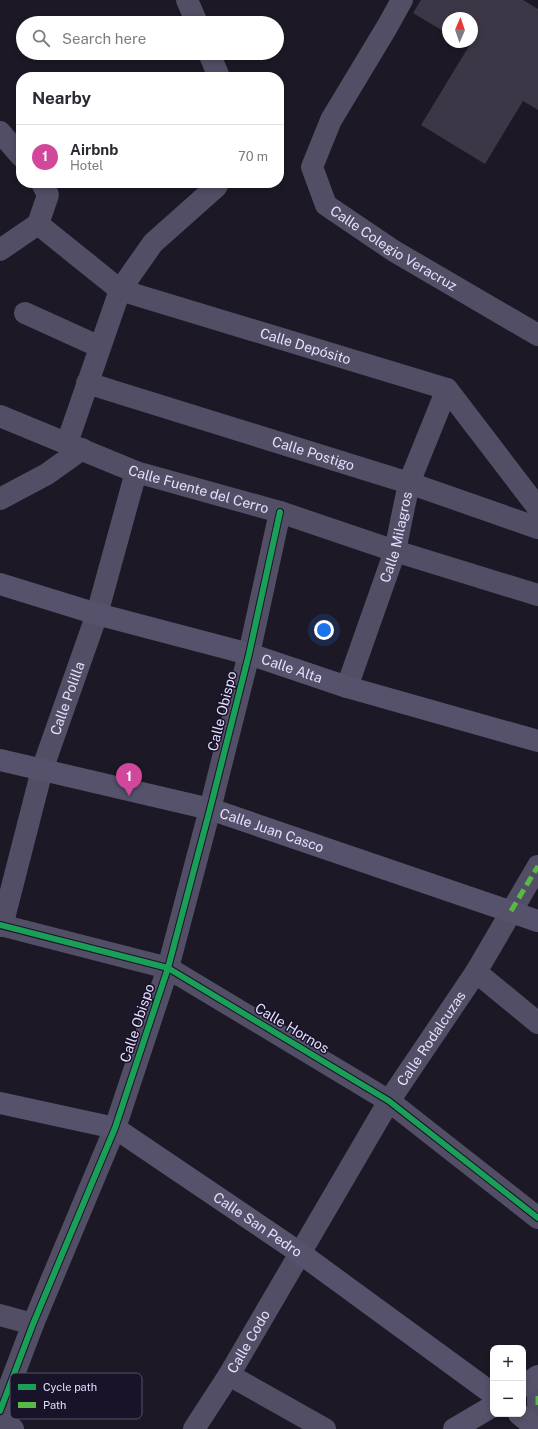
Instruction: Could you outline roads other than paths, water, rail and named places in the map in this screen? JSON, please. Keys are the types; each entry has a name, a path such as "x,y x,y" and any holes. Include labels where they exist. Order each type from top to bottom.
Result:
{"street":[{"path":"187,0 194,16"},
{"name":"Calle Colegio Veracruz","path":"402,0 331,120 312,167 326,205 394,251 538,335"},
{"path":"212,60 217,72"},
{"path":"0,132 16,150"},
{"path":"0,250 38,224 48,195 44,188"},
{"path":"0,499 47,474 74,446 87,383 120,290 153,243 215,188"},
{"name":"Calle Depósito","path":"38,224 120,290 447,389"},
{"path":"25,313 100,348"},
{"name":"Calle Postigo","path":"87,383 409,483 538,528"},
{"path":"447,389 538,508"},
{"name":"Calle Milagros","path":"347,687 394,550 409,483 447,389"},
{"name":"Calle Fuente del Cerro","path":"0,416 136,472 280,512 394,550 538,595"},
{"name":"Calle Polilla","path":"1,926 42,770 97,614 136,472"},
{"name":"Calle Obispo","path":"14,1373 33,1324 115,1128 168,968 249,654 280,512"},
{"name":"Calle Alta","path":"0,584 97,614 249,654 347,687 538,742"},
{"name":"Calle Juan Casco","path":"0,760 210,809 538,921"},
{"name":"Calle Rodalcuzas","path":"300,1253 389,1101 476,972 538,866"},
{"name":"Calle Hornos","path":"1,926 168,968 389,1101 538,1218"},
{"path":"476,972 538,1023"},
{"name":"Calle San Pedro","path":"0,1103 115,1128 300,1253 490,1392"},
{"name":"Calle Codo","path":"194,1429 229,1375 300,1253"},
{"path":"0,1315 33,1324"},
{"path":"229,1375 325,1429"},
{"path":"526,1384 538,1376"},
{"name":"Calle Obispo","path":"0,1411 10,1385"},
{"path":"538,1396 538,1405"},
{"path":"454,1429 490,1408"},
{"path":"523,1417 537,1429"},
{"path":"0,1422 13,1429"}],"place":[{"name":"Airbnb","path":"129,796"}]}
